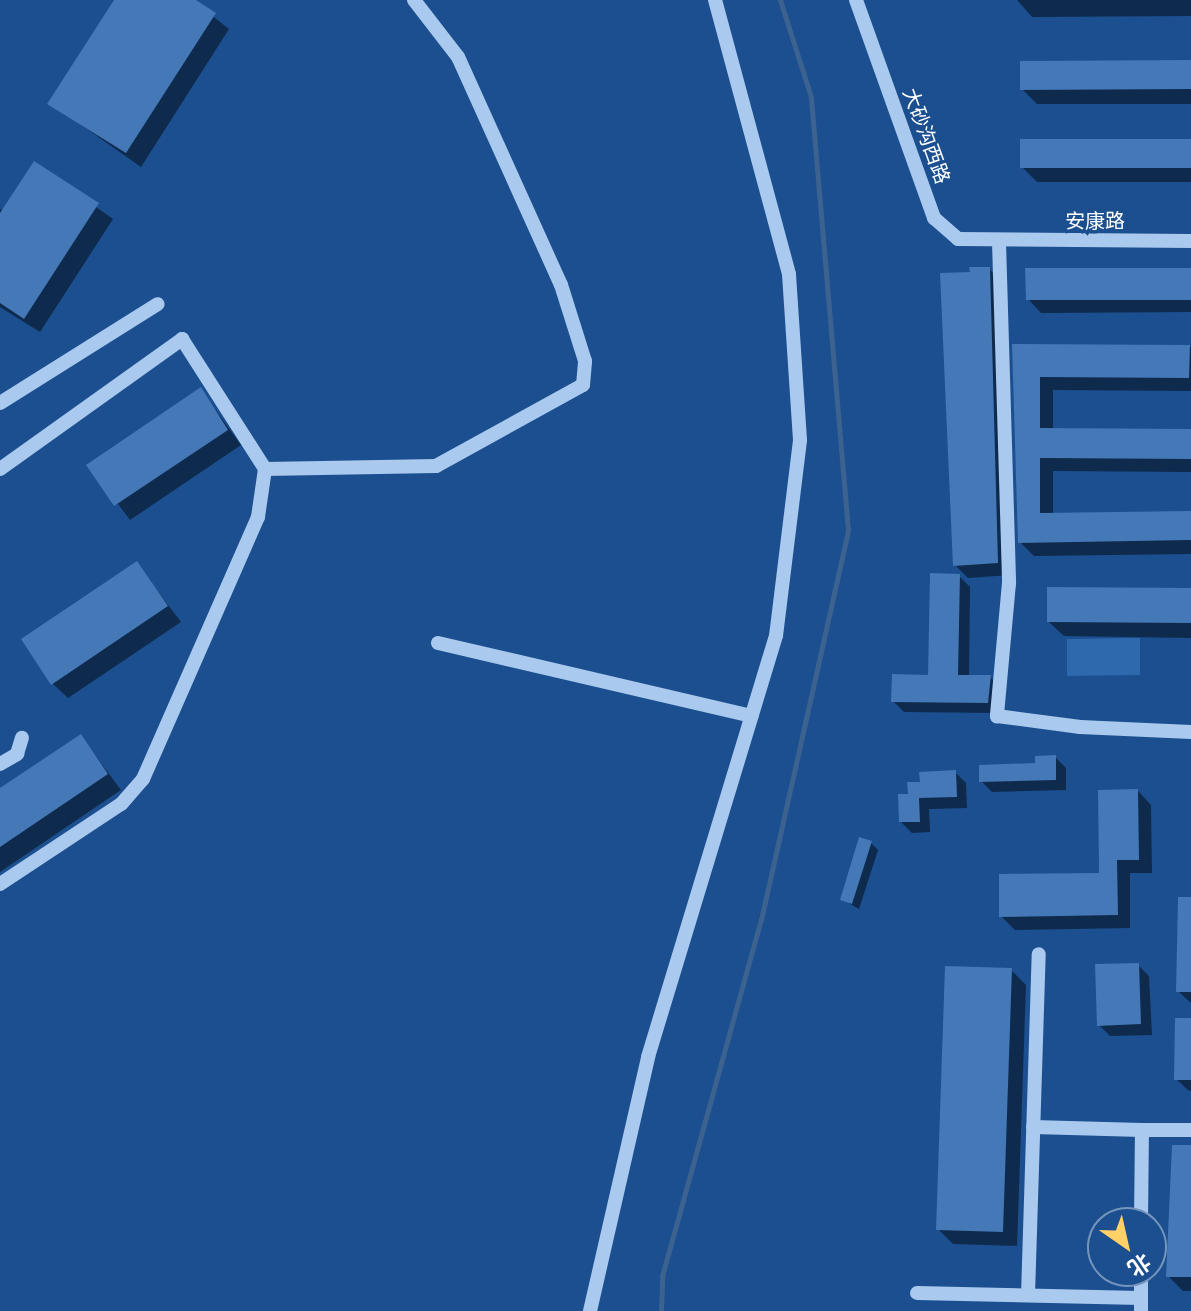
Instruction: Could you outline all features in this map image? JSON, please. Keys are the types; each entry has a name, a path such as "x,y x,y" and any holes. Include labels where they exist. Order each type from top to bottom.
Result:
{"street":[{"path":"265,469 436,466 583,385 585,361 561,285 458,57 414,0"},
{"path":"590,1311 648,1057 776,636 800,440 789,274 715,0"},
{"name":"大砂沟西路","path":"856,0 934,218 958,239 999,242"},
{"name":"安康路","path":"999,242 1191,241"},
{"path":"999,242 1009,583 997,716 1080,727 1191,732"},
{"path":"0,403 158,304"},
{"path":"0,469 182,339 265,469 258,517 213,612 143,779 121,804 0,884"},
{"path":"438,643 752,716"},
{"path":"0,764 17,754 22,738"},
{"path":"1028,1295 1039,954"},
{"path":"1033,1127 1191,1130"},
{"path":"1141,1207 1142,1130"},
{"path":"917,1293 1028,1295 1141,1304"}],"shaded area":[{"path":"1140,638 1140,675 1067,676 1067,639"}],"building":[{"path":"114,0 196,0 216,13 126,153 47,104"},
{"path":"1191,60 1191,89 1020,90 1020,61"},
{"path":"1020,139 1191,139 1191,168 1020,168"},
{"path":"34,161 99,203 24,319 0,303 0,213"},
{"path":"969,267 990,267 998,563 953,566 940,273 970,272"},
{"path":"1025,268 1191,268 1191,300 1026,300"},
{"path":"1012,344 1190,345 1189,378 1040,377 1040,428 1191,429 1191,459 1040,458 1040,513 1191,511 1191,540 1018,543"},
{"path":"201,387 228,430 114,506 86,465"},
{"path":"137,561 168,606 51,685 21,639"},
{"path":"930,573 960,574 958,675 991,675 988,703 891,702 892,674 928,675"},
{"path":"1047,587 1191,588 1191,623 1047,622"},
{"path":"81,734 108,774 0,847 0,788"},
{"path":"1056,755 1056,780 979,782 979,765 1035,763 1035,756"},
{"path":"956,770 957,797 919,798 920,822 899,822 898,794 908,794 907,782 920,782 919,772"},
{"path":"1138,789 1139,860 1117,860 1118,915 999,917 999,874 1099,873 1098,790"},
{"path":"859,837 872,841 852,904 840,900"},
{"path":"1178,897 1191,897 1191,992 1176,992"},
{"path":"1139,963 1141,1024 1097,1026 1095,964"},
{"path":"945,966 1012,968 1003,1232 936,1230"},
{"path":"1175,1018 1191,1018 1191,1080 1174,1080"},
{"path":"1172,1145 1191,1145 1191,1277 1167,1277"}],"waterway":[{"path":"661,1311 662,1276 761,920 848,530 811,97 780,0"}]}
